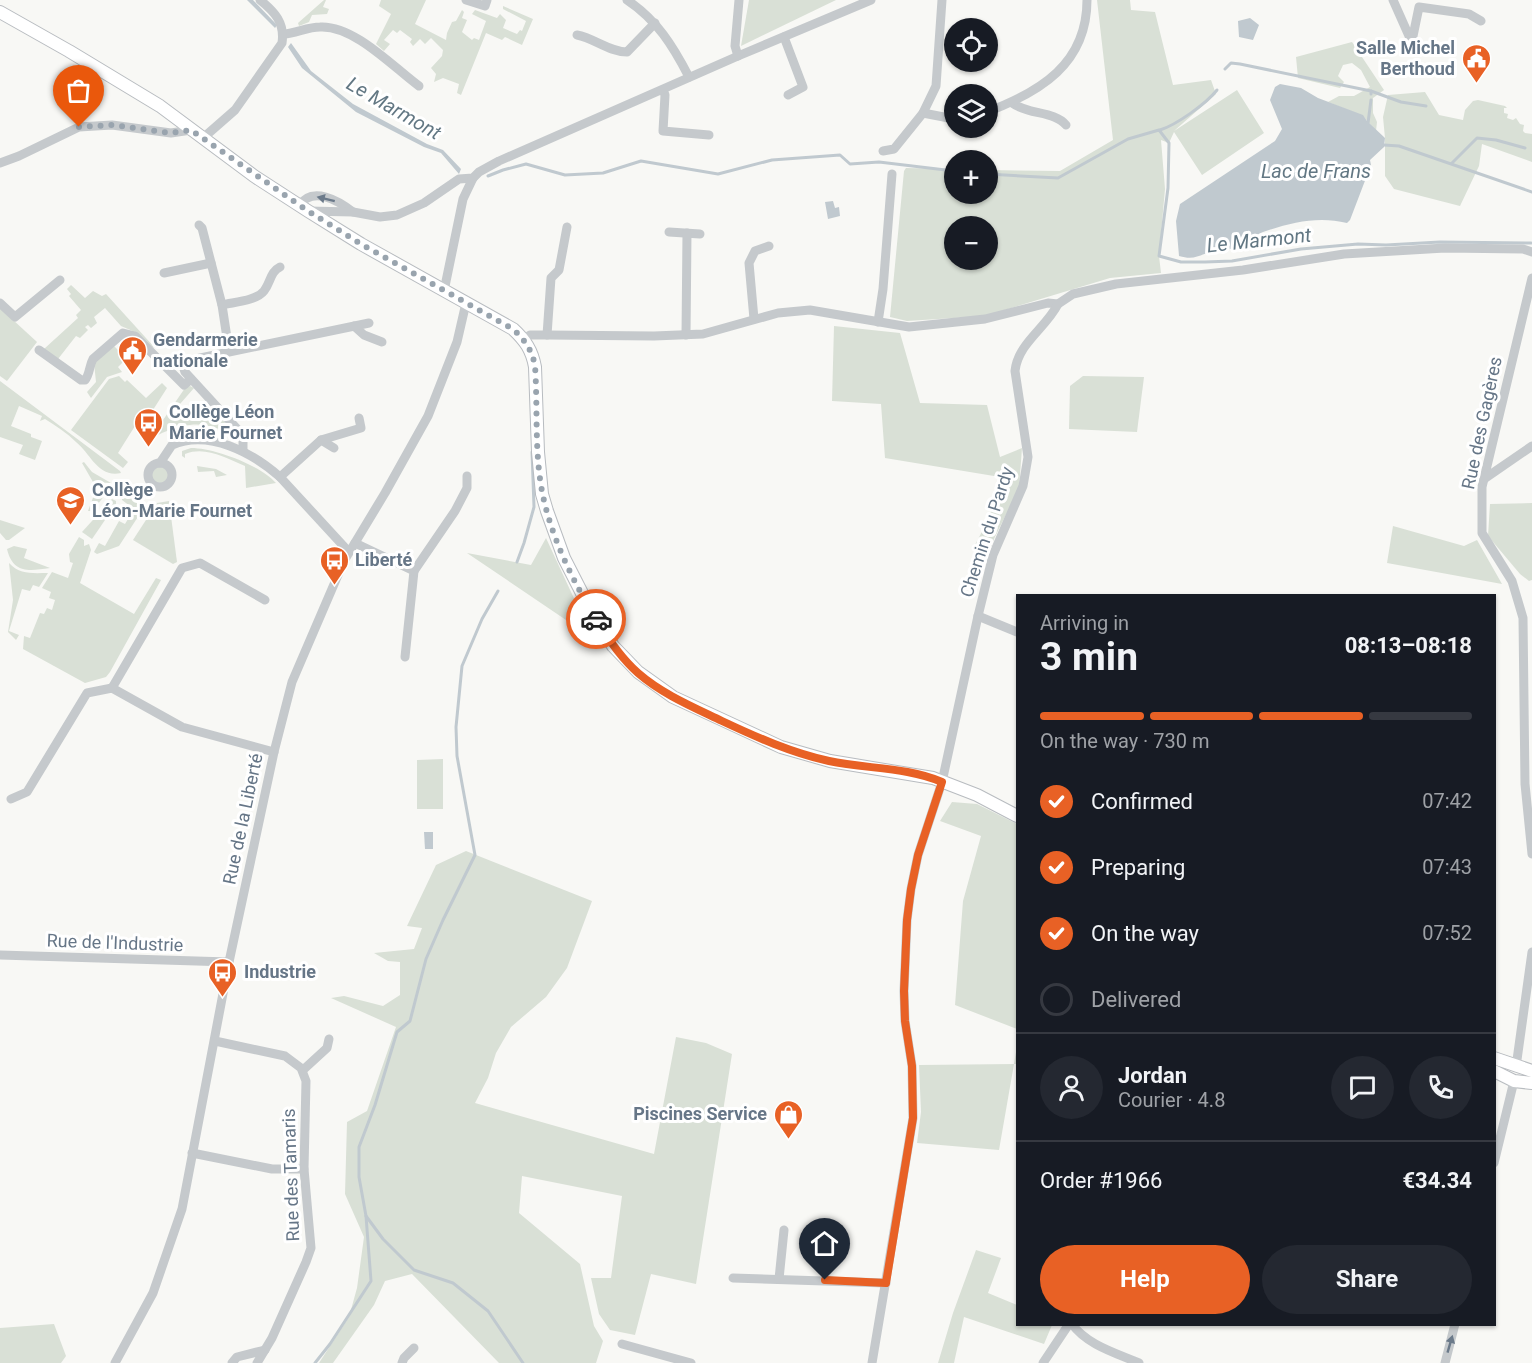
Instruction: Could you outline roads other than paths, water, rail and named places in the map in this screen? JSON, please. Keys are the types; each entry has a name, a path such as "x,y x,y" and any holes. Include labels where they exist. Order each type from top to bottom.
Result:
{"main road":[{"path":"0,12 150,100 303,209 513,329 524,339 532,353 535,366 541,480 555,535 586,602 613,646 648,681 699,710 782,747 830,761 912,773 977,795 1016,815"},
{"path":"1496,1059 1532,1071"},
{"path":"1514,1081 1516,1067"},
{"path":"1496,1072 1514,1081 1532,1083"}],"street":[{"path":"466,0 485,6 488,0"},
{"path":"627,0 655,23 672,46 689,77"},
{"path":"738,56 735,46 740,0"},
{"path":"444,291 463,200 473,178 479,172 689,77 871,0"},
{"path":"883,151 894,153 922,113 936,86 942,0"},
{"path":"998,108 1032,93 1060,70 1072,55 1081,35 1087,0"},
{"path":"1393,0 1409,36 1413,36 1418,4 1469,14 1481,21"},
{"path":"203,138 236,110 278,51 284,34 282,22 267,2"},
{"path":"576,35 617,51 627,52 655,23"},
{"path":"284,34 321,27 339,29 357,37 418,86"},
{"path":"784,38 802,87 788,95"},
{"path":"663,90 665,95 663,131 709,135"},
{"path":"1012,103 1021,110 1061,119 1066,125"},
{"path":"922,113 944,116"},
{"path":"0,164 79,127 112,125 171,133 191,130"},
{"path":"878,322 883,289 892,174"},
{"path":"353,212 339,202 318,196 306,198 303,209 353,212 380,217 397,215 424,203 459,179 473,178"},
{"path":"200,225 222,305 229,351"},
{"path":"547,334 551,278 559,270 567,227"},
{"path":"669,232 700,234"},
{"path":"686,335 687,233"},
{"path":"754,319 749,263 755,251 769,246"},
{"path":"524,339 530,335 547,334 703,334 778,313 810,310 909,327 985,319 1048,303 1059,304 1073,294 1116,284 1243,270 1344,254 1446,248 1523,249 1532,252"},
{"path":"164,273 211,263"},
{"path":"222,305 254,297 264,291 274,270 280,267"},
{"path":"0,303 15,317 60,280"},
{"name":"Rue des Gagères","path":"1532,282 1482,487 1482,533 1512,581 1523,618 1525,784 1532,854"},
{"name":"Rue de la Liberté","path":"115,1363 153,1293 182,1209 229,962 274,752 292,682 349,552 386,493 428,416 457,342 466,303"},
{"name":"Chemin du Pardy","path":"872,1363 913,1118 912,1066 905,1021 904,991 907,920 916,862 942,782 993,555 1023,486 1026,473 1028,457 1015,371 1016,360 1059,304"},
{"path":"243,452 243,438 240,432 191,379 183,366 186,361 369,323"},
{"path":"354,326 364,334 382,342"},
{"path":"39,350 81,381 89,375 93,359 123,333 129,333 135,336 184,385 191,379"},
{"path":"280,477 321,440 361,428 359,418"},
{"path":"160,463 172,445 188,440 219,443 243,452 270,468 280,477 349,552"},
{"path":"321,440 334,448"},
{"path":"1484,479 1532,446"},
{"path":"405,657 414,571 455,511 467,488 467,476"},
{"path":"355,543 414,571"},
{"path":"112,688 182,568 200,563 265,600"},
{"path":"978,616 1016,632"},
{"path":"11,800 27,792 87,693 112,688 182,727 274,752"},
{"path":"1516,1067 1532,952"},
{"name":"Rue de l'Industrie","path":"0,955 229,962"},
{"path":"215,1041 285,1056 303,1070 327,1048 329,1039"},
{"name":"Rue des Tamaris","path":"257,1363 292,1295 310,1248 304,1169 306,1081 303,1070"},
{"path":"1496,1153 1514,1081"},
{"path":"192,1153 272,1169 304,1169"},
{"path":"779,1279 784,1230"},
{"path":"733,1278 886,1283"},
{"path":"1042,1363 1070,1326"},
{"path":"1073,1326 1094,1343 1139,1363"},
{"path":"1445,1363 1454,1326"},
{"path":"622,1344 691,1363"},
{"path":"402,1363 414,1348"},
{"path":"232,1363 237,1358 265,1350"}],"water":[{"path":"247,0 253,0 277,25 275,28"},
{"path":"1250,18 1259,25 1253,40 1239,37 1238,21"},
{"path":"291,43 311,71 353,104 427,144 443,150 461,169 459,174 441,153 424,147 356,112 302,68 288,47"},
{"name":"Lac de Frans","path":"1280,84 1301,88 1318,98 1363,115 1385,138 1384,147 1370,160 1371,165 1350,220 1347,223 1316,220 1296,223 1262,232 1234,248 1194,257 1179,256 1176,221 1180,204 1275,141 1282,129 1270,100 1275,87"},
{"path":"833,201 835,208 839,207 840,216 828,219 825,202"},
{"path":"424,832 433,832 433,849 425,849"}],"waterway":[{"path":"1225,69 1231,63 1240,64 1371,91"},
{"path":"1160,130 1190,113 1217,90"},
{"path":"1371,94 1371,91 1401,102 1426,106"},
{"path":"1368,123 1371,100"},
{"name":"Le Marmont","path":"998,175 1058,178 1128,139 1159,130 1169,143 1168,188 1159,256 1181,262 1205,262 1232,261 1301,249 1358,244 1531,243"},
{"path":"1452,163 1477,138 1496,140 1525,148"},
{"path":"1384,145 1399,146 1532,192"},
{"name":"Le Marmont","path":"488,176 526,164 565,175 603,173 641,161 718,174 772,160 840,155 850,164 879,162 944,170"},
{"path":"517,562 534,507 532,452"},
{"path":"315,1363 371,1281 366,1216 359,1177 359,1147 375,1105 397,1032 410,1021 426,959 475,855 457,756 456,727 462,666 482,619 498,591"},
{"path":"366,1216 383,1239 414,1270 453,1283 488,1311 523,1363"}],"place":[{"name":"Salle Michel Berthoud","path":"1476,84"},
{"name":"Gendarmerie nationale","path":"132,376"},
{"name":"Collège Léon Marie Fournet","path":"148,448"},
{"name":"Collège Léon-Marie Fournet","path":"71,526"},
{"name":"Liberté","path":"334,586"},
{"name":"Industrie","path":"223,998"},
{"name":"Piscines Service","path":"788,1140"}]}
